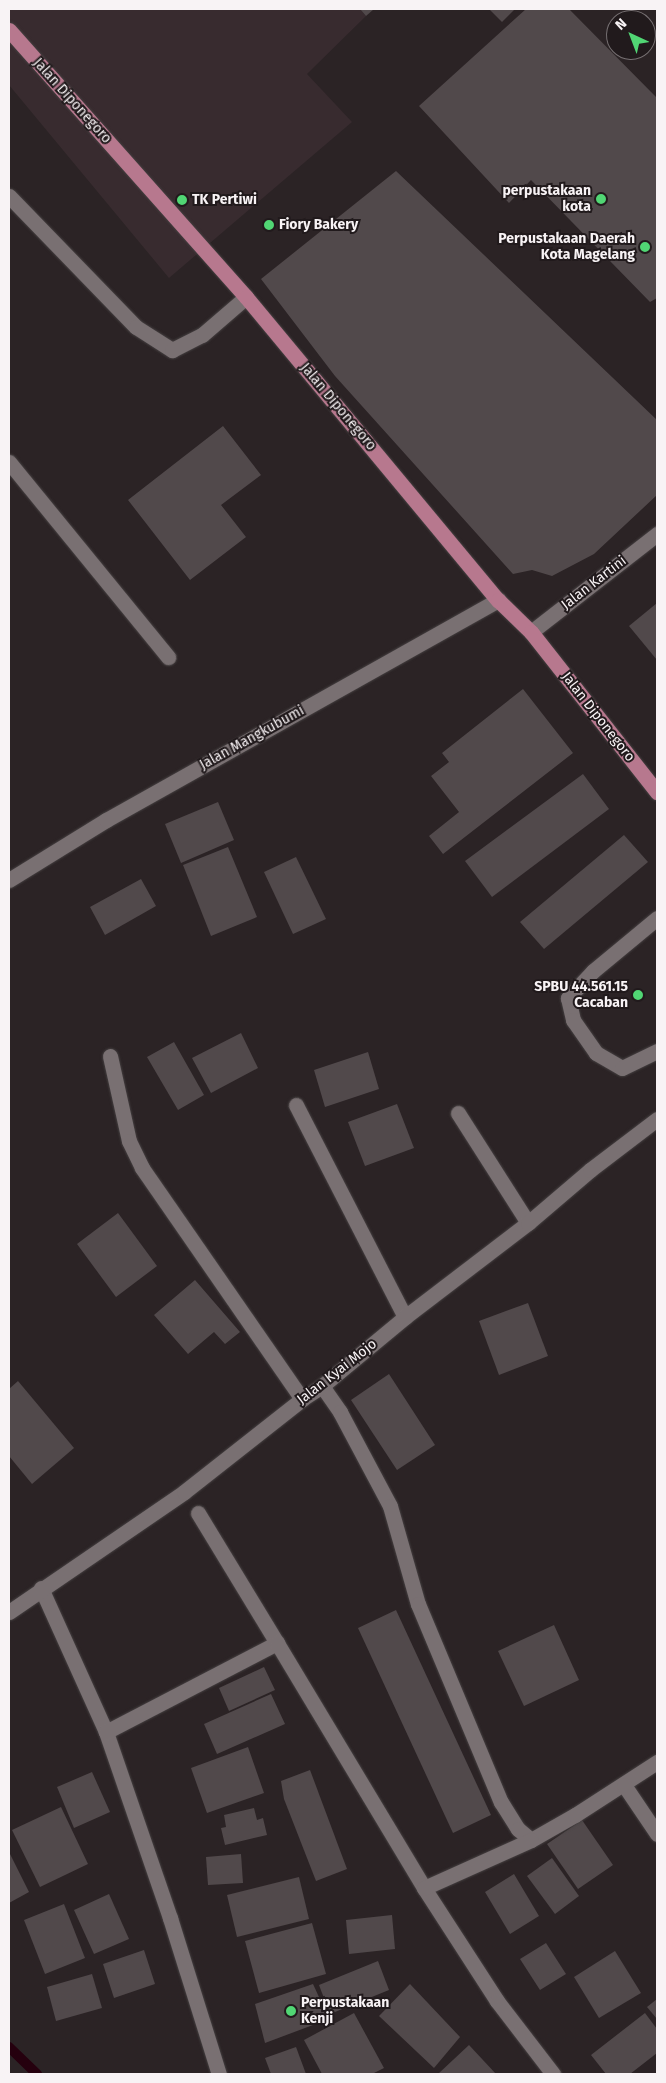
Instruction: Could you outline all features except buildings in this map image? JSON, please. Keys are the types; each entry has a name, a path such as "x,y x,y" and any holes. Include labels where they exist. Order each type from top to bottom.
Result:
{"main road":[{"name":"Jalan Diponegoro","path":"9,30 246,297 498,600 531,632 657,792"}],"street":[{"path":"9,196 136,327 172,350 202,335 246,297"},
{"path":"9,462 168,657"},
{"name":"Jalan Kartini","path":"531,632 657,534"},
{"name":"Jalan Mangkubumi","path":"9,880 106,820 498,600"},
{"path":"657,918 593,971 568,998 573,1020 596,1053 622,1068 657,1051"},
{"path":"110,1056 129,1142 142,1168 302,1399"},
{"path":"296,1105 405,1317"},
{"path":"458,1113 528,1223"},
{"name":"Jalan Kyai Mojo","path":"9,1612 41,1588 184,1492 302,1399 322,1386 405,1317 528,1223 590,1170 657,1119"},
{"path":"322,1386 340,1412 390,1506 418,1604 498,1793 518,1829 531,1840"},
{"path":"198,1514 424,1888 497,2001 552,2074"},
{"path":"41,1588 106,1732 170,1918 219,2074"},
{"path":"106,1732 277,1643"},
{"path":"424,1888 531,1840 657,1762"},
{"path":"624,1784 657,1834"}],"shaded area":[{"name":"TK Pertiwi","path":"9,9 360,9 366,16 307,74 352,122 169,278 9,85"}],"waterway":[{"path":"9,2047 37,2074"}],"place":[{"name":"perpustakaan kota","path":"601,199"},
{"name":"TK Pertiwi","path":"182,200"},
{"name":"Fiory Bakery","path":"269,225"},
{"name":"Perpustakaan Daerah Kota Magelang","path":"645,247"},
{"name":"SPBU 44.561.15 Cacaban","path":"638,995"},
{"name":"Perpustakaan Kenji","path":"291,2011"}]}
